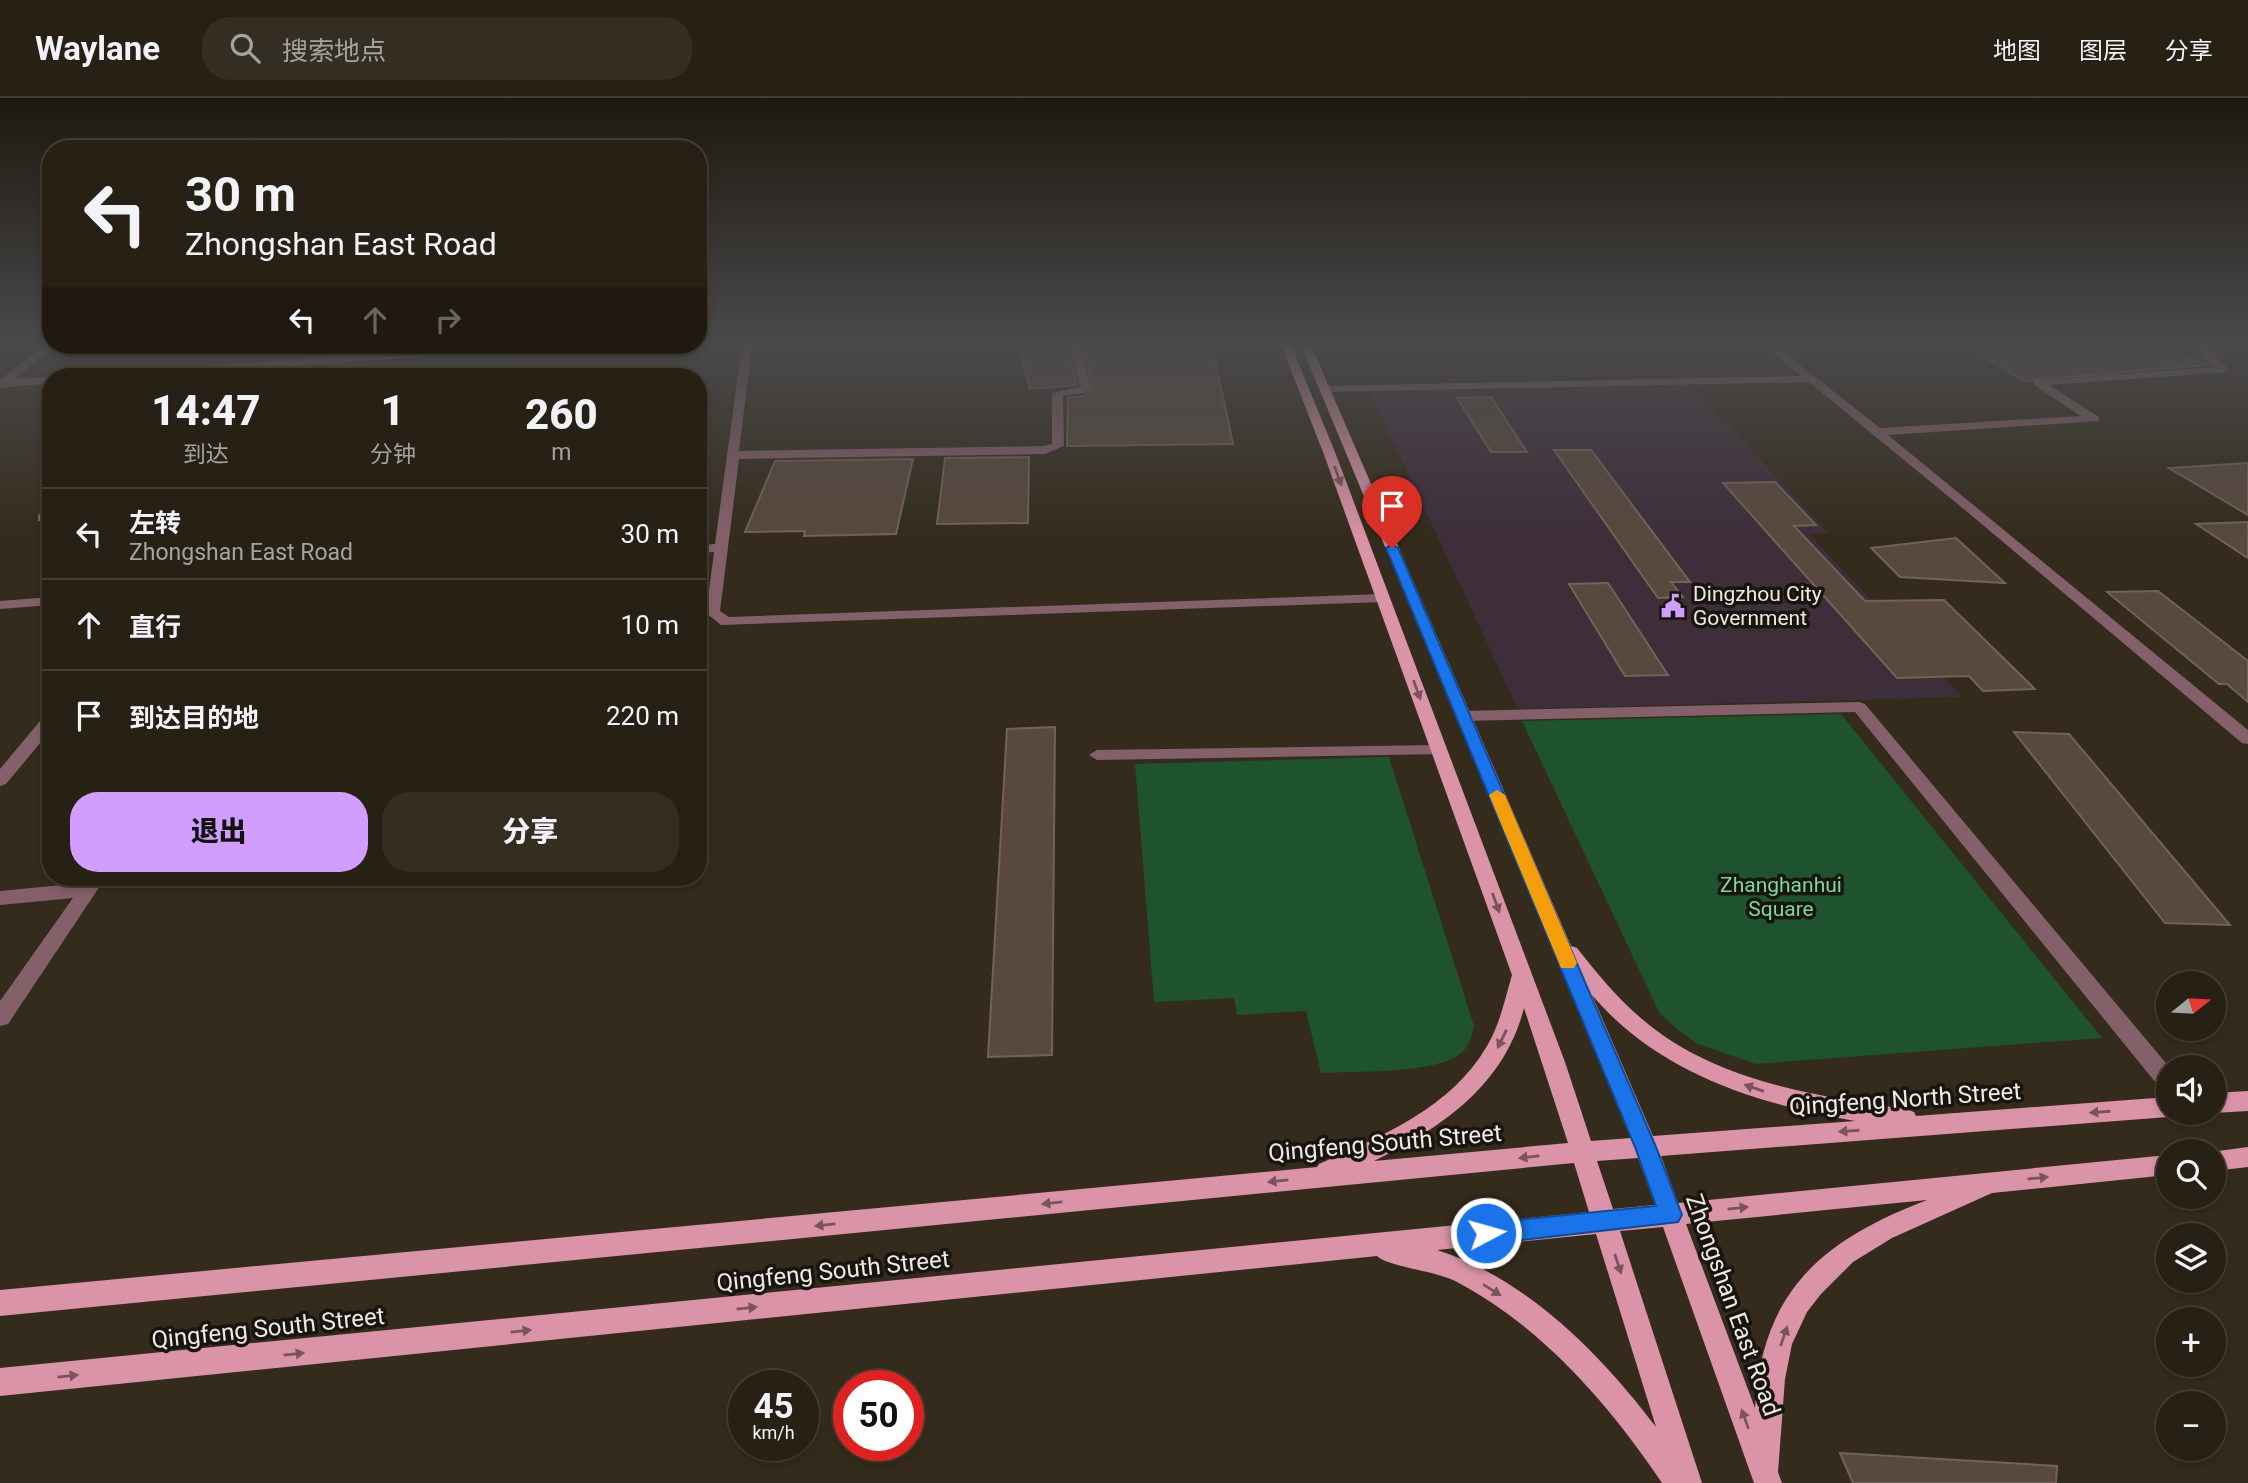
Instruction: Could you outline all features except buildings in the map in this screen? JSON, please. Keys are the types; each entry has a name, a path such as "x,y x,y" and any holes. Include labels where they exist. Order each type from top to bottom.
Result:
{"main road":[{"path":"1311,410 1555,1062 1688,1483"},
{"name":"Zhongshan East Road","path":"1334,410 1646,1147 1767,1479"},
{"path":"1557,938 1616,1007 1647,1035 1721,1076 1779,1097 1841,1110 1941,1124"},
{"path":"1311,1178 1395,1140 1457,1102 1495,1053 1506,1032 1516,1004 1522,974"},
{"path":"2226,1102 2248,1101"},
{"name":"Qingfeng North Street","path":"1646,1147 2156,1108"},
{"name":"Qingfeng South Street","path":"0,1303 1646,1147"},
{"path":"2226,1160 2248,1157"},
{"path":"1671,1215 2156,1166"},
{"path":"1767,1479 1773,1365 1793,1308 1827,1267 1857,1244 1992,1183"},
{"name":"Qingfeng South Street","path":"0,1382 1671,1215"},
{"path":"1359,1246 1410,1254 1464,1272 1510,1301 1565,1346 1605,1387 1679,1483"}],"street":[{"path":"739,410 713,613 726,622 1383,598"},
{"path":"733,455 1045,450 1058,446 1057,410"},
{"path":"1851,410 2248,739"},
{"path":"1879,432 2096,419 2080,410"},
{"path":"707,548 722,547"},
{"path":"0,605 42,602"},
{"path":"1463,716 1858,708 2156,1067"},
{"path":"0,780 42,730"},
{"path":"1097,755 1439,750"},
{"path":"0,898 74,886"},
{"path":"0,1018 91,886"}],"shaded area":[{"name":"Dingzhou City Government","path":"1378,410 1713,410 1829,533 1809,534 1962,697 1518,709"}],"green space":[{"name":"Zhanghanhui Square","path":"1841,714 2102,1038 1756,1064 1698,1044 1659,1012 1522,721"},
{"path":"1389,757 1474,1026 1470,1042 1463,1051 1448,1060 1414,1068 1321,1073 1306,1011 1237,1015 1234,998 1154,1002 1135,764"}],"slow traffic":[{"path":"1497,795 1568,963"}],"place":[{"name":"Dingzhou City Government","path":"1673,606"}],"route":[{"path":"1392,548 1646,1147 1671,1215 1486,1233"}]}
